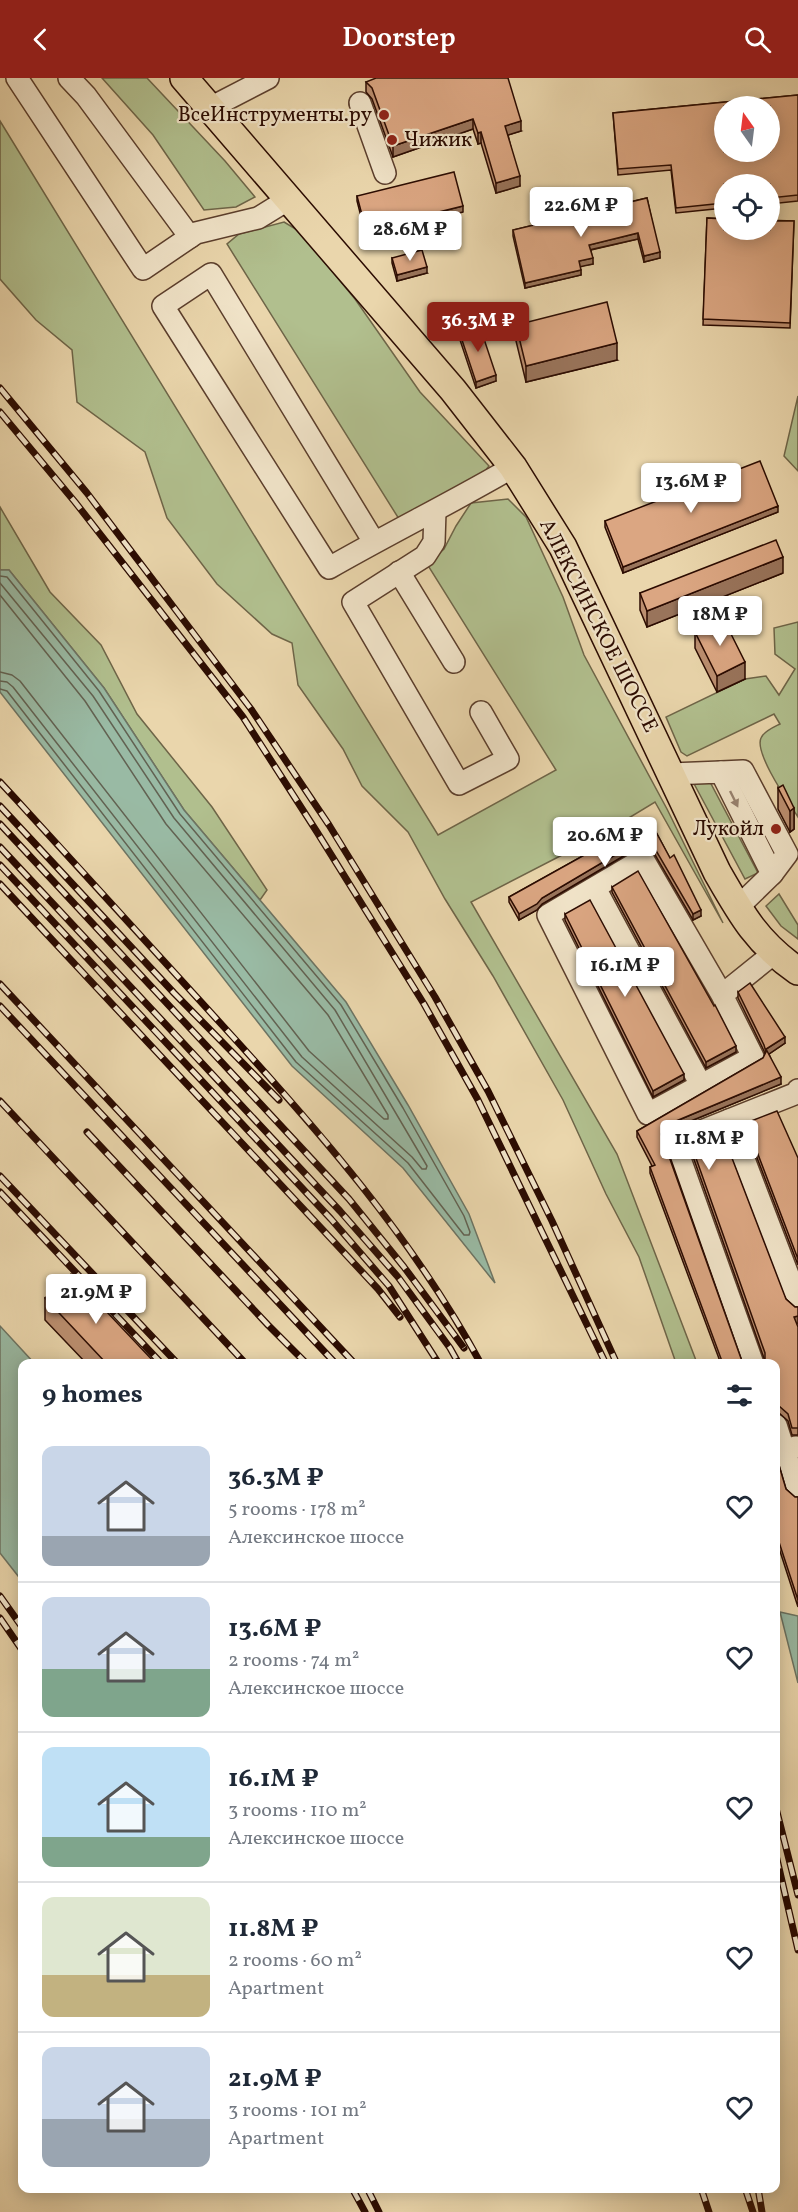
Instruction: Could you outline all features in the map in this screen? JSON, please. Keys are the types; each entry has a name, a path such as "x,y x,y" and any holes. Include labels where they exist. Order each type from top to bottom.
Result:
{"main road":[{"name":"АЛЕКСИНСКОЕ ШОССЕ","path":"184,78 453,390 513,467 563,547 717,872 737,908 773,954 798,971"}],"lane":[{"path":"17,78 143,269 196,233 258,218 289,199"},
{"path":"69,78 86,96 190,237"},
{"path":"210,108 268,78"},
{"path":"360,103 385,173"},
{"path":"374,542 211,274 163,306 329,568 513,467"},
{"path":"435,511 434,542 425,556 353,602 459,784 508,759 481,712"},
{"path":"399,572 454,662"},
{"path":"671,774 721,772 772,874 737,908"},
{"path":"643,859 722,995 753,1057 648,1114 548,915 643,859"},
{"path":"595,888 701,1085"},
{"path":"722,995 773,954"},
{"path":"751,1359 674,1142 798,1094"},
{"path":"729,1120 798,1302"},
{"path":"780,1431 791,1448 798,1491"}],"shaded area":[{"path":"102,78 147,78 225,161 255,197 236,207 204,210 153,135"},
{"path":"0,121 438,835 556,770 427,564 444,549 471,503 508,499 526,517 563,597 584,655 667,809 723,923 655,802 599,836 471,902 617,1154 695,1359 675,1359 639,1257 606,1194 563,1100 408,832 362,786 343,749 298,685 292,643 272,634 217,584 167,518 145,452 77,402 72,350 36,320 0,279"},
{"path":"284,222 299,231 355,299 420,392 489,466 482,475 399,519 227,244 239,234"},
{"path":"798,396 798,471 784,456"},
{"path":"0,507 50,592 101,645 137,714 212,807 267,890 260,900 184,810 104,688 9,570 0,570"},
{"path":"798,622 798,817 767,766 760,745 764,733 780,724 774,714 687,756 681,752 666,717 745,679 766,676 779,695 795,669 775,654 774,628"},
{"path":"692,780 710,782 758,873 745,879"},
{"path":"779,894 798,925 798,939 781,926 766,906"}],"water":[{"path":"0,570 9,570 104,688 184,810 346,1002 408,1105 469,1214 495,1283 403,1168 292,1066 0,692"},
{"path":"0,1326 30,1359 18,1359 18,1576 0,1553"},
{"path":"780,1612 798,1616 798,1683"}],"building":[{"path":"376,78 508,78 521,121 505,126 520,176 496,183 481,132 478,133 473,119 393,146 372,88 366,82"},
{"path":"798,95 798,195 780,197 780,174 714,174 714,204 676,208 671,165 618,169 613,113 714,103 714,162 780,162 780,97"},
{"path":"454,172 463,206 366,230 357,196"},
{"path":"647,198 660,252 644,256 638,233 589,245 593,258 579,261 581,270 525,283 513,230"},
{"path":"707,218 714,218 714,240 780,240 780,221 794,221 790,323 703,319"},
{"path":"422,250 427,267 397,275 392,258"},
{"path":"607,302 617,343 526,366 516,325"},
{"path":"479,324 496,375 476,382 459,331"},
{"path":"760,461 778,506 623,567 605,521"},
{"path":"776,540 783,557 647,611 640,593"},
{"path":"723,618 745,662 717,676 695,632"},
{"path":"783,785 794,808 790,811 778,788"},
{"path":"649,819 670,858 674,855 701,910 693,914 654,847 644,841 637,842 519,914 509,897"},
{"path":"638,871 736,1046 706,1062 612,887"},
{"path":"590,900 684,1074 653,1091 565,914"},
{"path":"750,983 785,1037 766,1049 781,1077 669,1124 661,1134 741,1359 721,1359 650,1167 655,1165 637,1131 763,1058 766,1052 764,1045 738,992"},
{"path":"777,1111 798,1158 798,1259 746,1123"},
{"path":"722,1132 786,1299 798,1307 798,1316 794,1317 798,1327 798,1428 792,1428 788,1414 780,1407 780,1359 765,1359 765,1353 691,1144"},
{"path":"71,1274 151,1359 102,1359 45,1298"},
{"path":"780,1469 786,1489 798,1497 798,1600 780,1545"}],"railway":[{"path":"0,388 87,493 251,709 329,825 435,997 488,1091 552,1221 615,1359"},
{"path":"0,412 75,502 243,717 317,832 424,1004 478,1100 604,1359"},
{"path":"0,782 329,1146 395,1229 478,1359"},
{"path":"0,806 174,993 279,1100"},
{"path":"0,824 349,1199 404,1267 464,1348"},
{"path":"0,847 340,1211 398,1277 456,1359"},
{"path":"0,865 331,1219 389,1286 436,1359"},
{"path":"0,884 378,1289 400,1317"},
{"path":"0,984 350,1359"},
{"path":"0,1006 331,1359"},
{"path":"0,1101 241,1359"},
{"path":"87,1132 302,1359"},
{"path":"0,1176 173,1359"},
{"path":"0,1192 157,1359"},
{"path":"0,1596 18,1621"},
{"path":"0,1618 18,1644"},
{"path":"780,1824 798,1895"},
{"path":"780,1872 798,1950"},
{"path":"355,2193 365,2212"},
{"path":"370,2193 379,2212"},
{"path":"703,2193 709,2212"},
{"path":"747,2193 753,2212"},
{"path":"759,2193 762,2212"}],"place":[{"name":"ВсеИнструменты.ру","path":"384,115"},
{"name":"Чижик","path":"392,140"},
{"name":"Лукойл","path":"776,829"}]}
